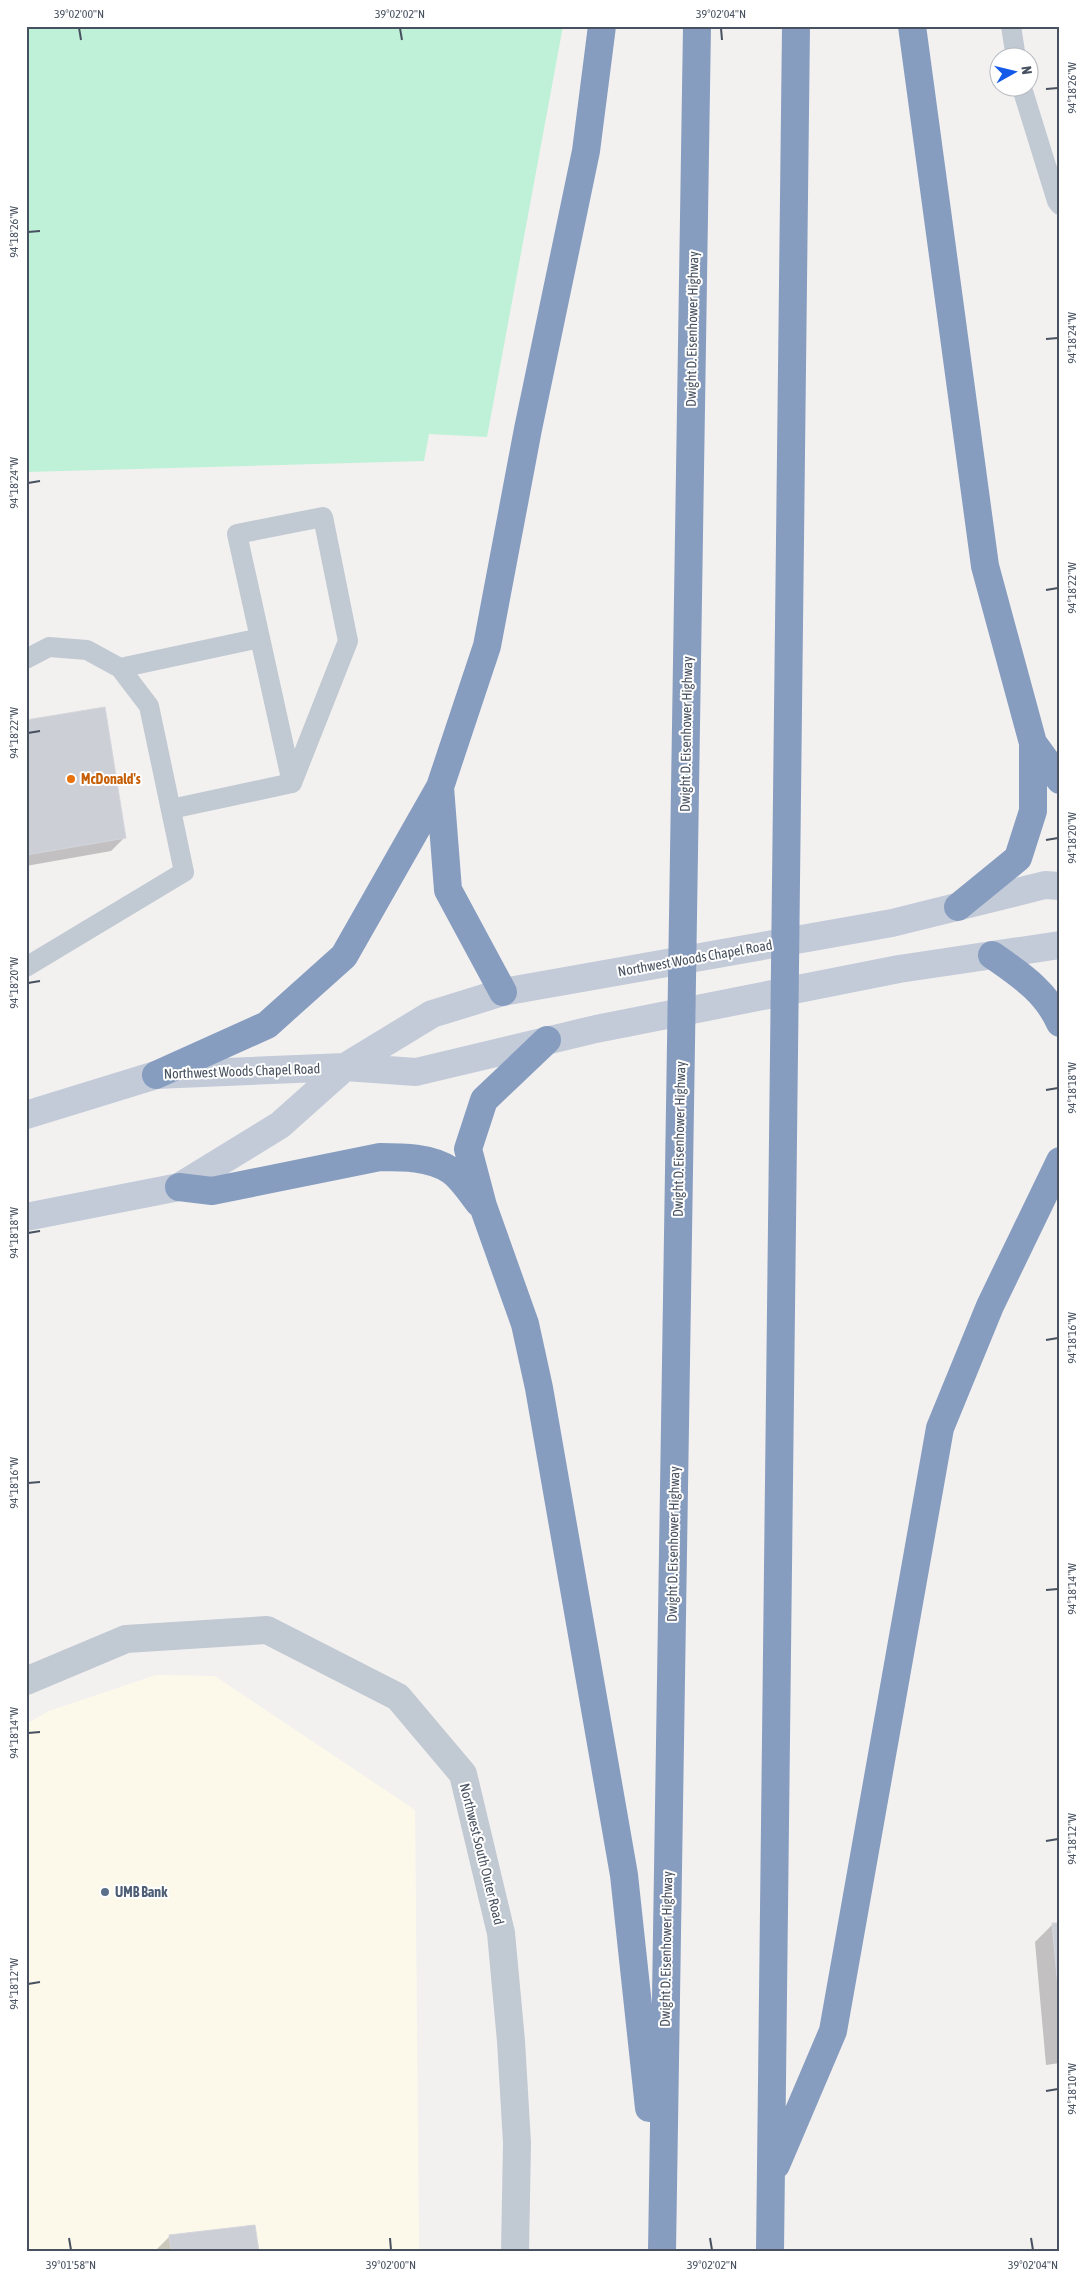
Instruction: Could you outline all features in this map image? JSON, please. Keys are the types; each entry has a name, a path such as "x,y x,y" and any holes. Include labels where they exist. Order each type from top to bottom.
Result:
{"highway":[{"path":"156,1074 267,1025 344,956 440,788 487,646 528,429 586,151 602,26"},
{"name":"Dwight D. Eisenhower Highway","path":"662,2239 697,26"},
{"path":"770,2252 796,26"},
{"path":"912,26 985,566 1033,743 1033,811 1018,858 958,906"},
{"path":"1033,743 1060,780"},
{"path":"440,788 448,890 502,992"},
{"path":"992,955 1031,983 1048,1002 1060,1023"},
{"path":"547,1040 484,1100 468,1149 483,1206 525,1324 549,1446 624,1875 662,2239"},
{"path":"179,1187 212,1191 380,1156 403,1157 427,1160 451,1170 483,1206"},
{"path":"771,2178 833,2031 940,1428 990,1306 1060,1161"}],"main road":[{"name":"Northwest Woods Chapel Road","path":"26,1217 179,1187 280,1125 344,1068 432,1014 502,992 892,923 1045,885 1060,886"},
{"name":"Northwest Woods Chapel Road","path":"26,1115 156,1074 344,1068 416,1072 596,1028 900,969 1060,945"}],"street":[{"name":"Northwest South Outer Road","path":"26,1681 126,1639 267,1630 398,1697 463,1774 502,1933 517,2143 515,2252"}],"lane":[{"path":"1011,26 1014,48"},
{"path":"1025,98 1056,201 1060,205"},
{"path":"322,517 348,641 292,782 237,534 322,517"},
{"path":"120,668 260,638"},
{"path":"26,659 49,647 87,650 120,668 149,706 184,872 26,967"},
{"path":"171,809 292,782"}],"shaded area":[{"path":"156,1675 215,1676 415,1810 419,2252 26,2252 26,1724 49,1711"}],"green space":[{"path":"26,26 563,26 487,437 429,434 424,461 26,472"}],"building":[{"name":"McDonald's","path":"105,707 126,838 26,855 26,720"},
{"path":"1052,1923 1060,1923 1060,2010"},
{"path":"255,2225 259,2252 171,2252 169,2235"}],"place":[{"name":"McDonald's","path":"71,779"},
{"name":"UMB Bank","path":"105,1892"}]}
